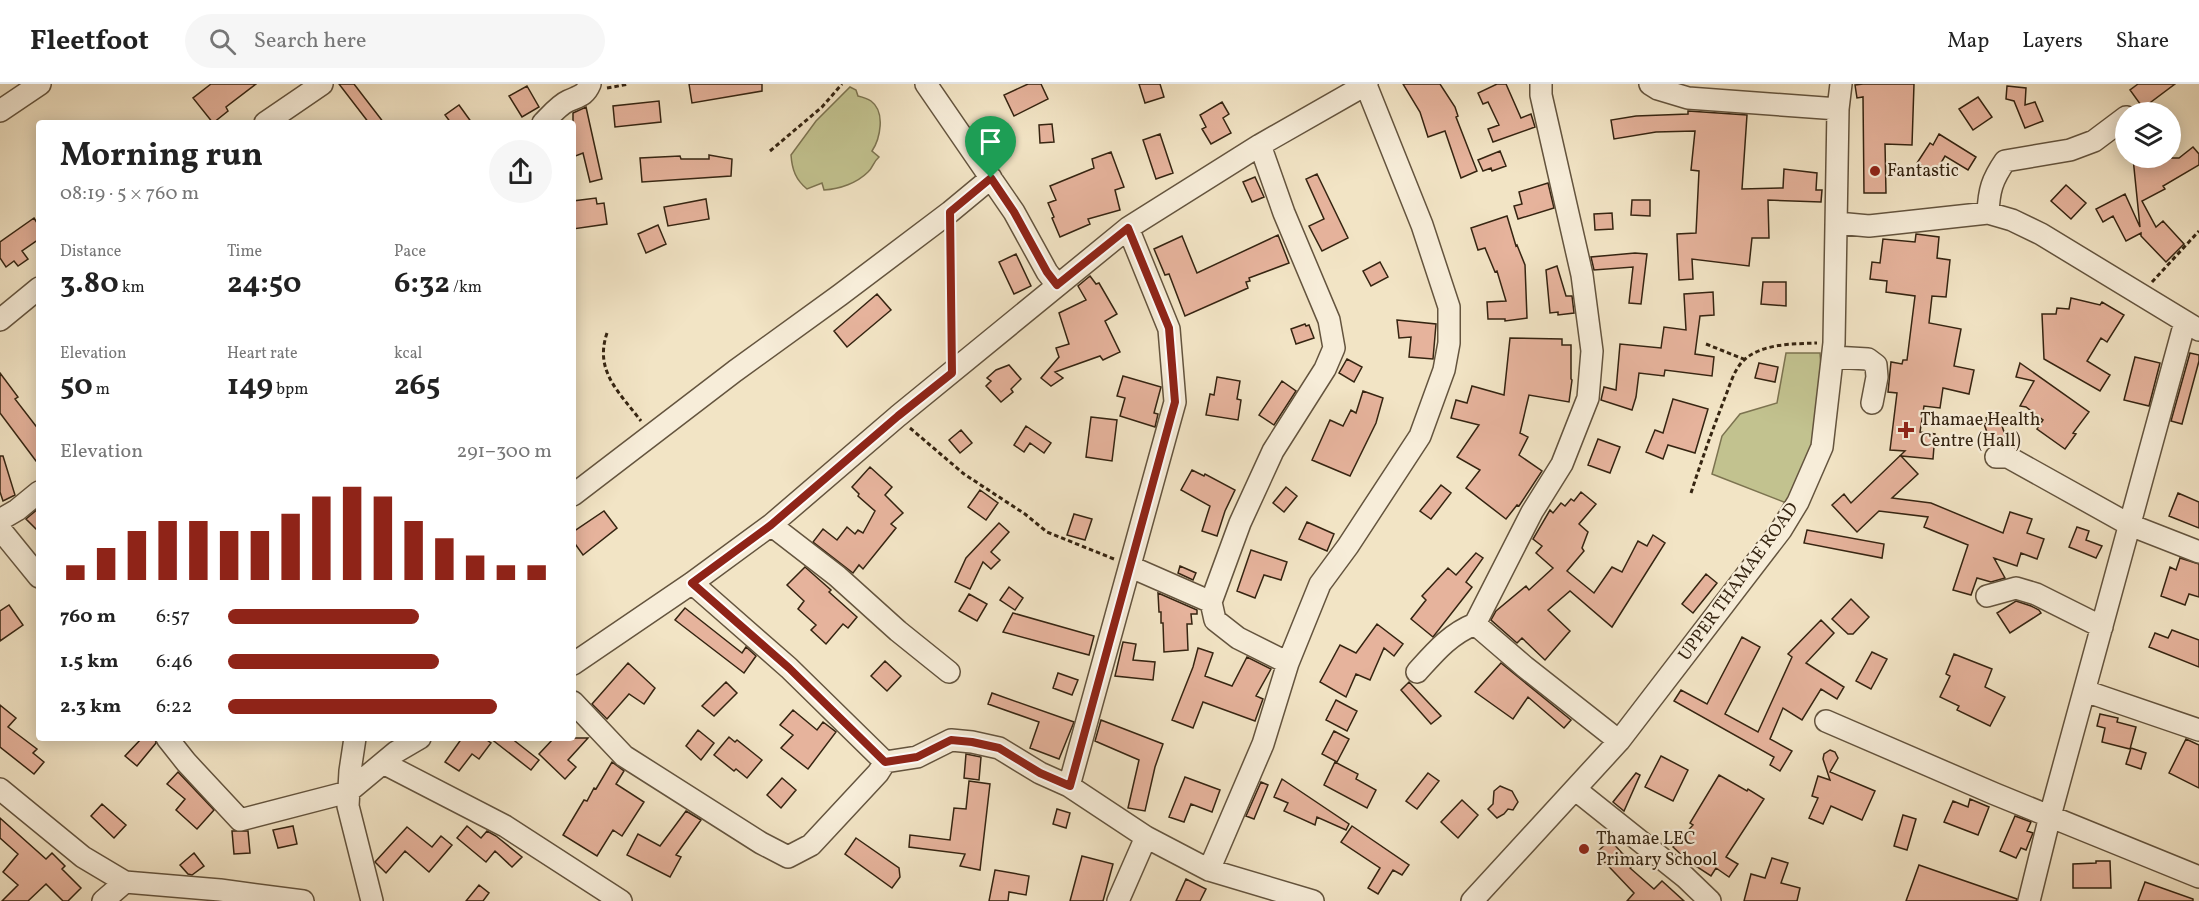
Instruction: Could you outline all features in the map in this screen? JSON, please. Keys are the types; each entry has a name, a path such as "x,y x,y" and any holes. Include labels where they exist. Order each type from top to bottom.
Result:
{"street":[{"path":"0,111 40,84"},
{"path":"546,120 567,101 579,98 587,91 590,84"},
{"path":"926,84 1014,212 1047,272 1057,285"},
{"path":"576,662 692,583 771,525 898,416 1128,228 1260,145 1366,84 1422,225 1449,307 1449,343 1444,370 1420,436 1348,546 1320,584 1288,663 1263,744 1209,870"},
{"path":"1417,672 1444,642 1460,630 1475,624 1532,512 1562,464 1588,398 1592,351 1582,275 1541,95 1541,84"},
{"path":"1650,84 1688,99 1838,109"},
{"name":"UPPER THAMAE ROAD","path":"1472,901 1619,741 1781,531 1798,502 1822,447 1834,350 1838,109 1841,84"},
{"path":"269,120 311,87"},
{"path":"1988,213 1992,181 2005,161 2070,150 2094,141 2115,125"},
{"path":"1260,145 1284,213 1329,320 1334,348 1325,369 1273,451 1240,523 1211,602 1215,620 1238,638 1288,663"},
{"path":"576,493 950,212 991,178"},
{"path":"1837,223 1869,226 1988,213 2012,220 2041,234 2192,326 2130,525 2049,816 2029,901"},
{"path":"1070,786 1175,402 1169,328 1128,228"},
{"path":"0,320 36,290"},
{"path":"1834,350 1868,359 1876,365 1877,376 1872,403"},
{"path":"1996,456 2008,457 2130,525 2199,552"},
{"path":"0,520 36,494"},
{"path":"771,525 837,576 898,631 949,672"},
{"path":"0,529 36,574"},
{"path":"1131,567 1211,602"},
{"path":"692,583 789,668 885,762"},
{"path":"1987,596 2016,588 2036,594 2103,627"},
{"path":"1475,624 1525,667 1619,741"},
{"path":"2085,691 2199,730"},
{"path":"576,705 624,756 761,843 788,857 811,845 878,773 885,762 917,757 951,740 999,748 1040,773 1070,786 1146,837 1209,870 1313,901"},
{"path":"1826,721 1995,794 2199,877"},
{"path":"169,741 240,820 348,792 396,752 415,741"},
{"path":"355,741 348,806 372,901"},
{"path":"383,763 505,826 621,901"},
{"path":"0,789 83,857 125,882 210,895 303,901"},
{"path":"1576,790 1685,877 1710,901"},
{"path":"1118,901 1146,837"},
{"path":"103,901 125,882"}],"path":[{"path":"770,151 822,107 843,84"},
{"path":"950,212 952,373"},
{"path":"2141,294 2199,231"},
{"path":"607,333 602,348 604,368 652,434"},
{"path":"1706,344 1746,360"},
{"path":"1691,493 1732,380 1742,362 1760,350 1788,344 1834,350"},
{"path":"898,416 918,437 964,474 1025,514 1047,532 1131,567"}],"green space":[{"path":"850,87 856,90 858,96 871,101 879,112 879,133 872,151 879,157 868,172 848,185 824,190 822,183 807,189 795,174 791,155 816,121"},
{"path":"1786,353 1820,353 1822,381 1815,436 1789,504 1712,474 1722,436 1740,414 1777,403"}],"building":[{"path":"211,84 256,84 226,107 228,111 217,120 211,120 193,98"},
{"path":"339,84 354,84 382,120 367,120"},
{"path":"689,84 762,84 762,91 692,103"},
{"path":"1028,84 1041,84 1048,99 1014,116 1004,95"},
{"path":"1139,84 1160,84 1164,97 1145,103"},
{"path":"1403,84 1440,84 1455,107 1458,116 1456,117 1477,171 1461,178 1445,131 1428,137 1420,112"},
{"path":"1497,84 1506,84 1521,118 1531,114 1535,127 1493,142 1488,129 1499,125 1488,102 1483,104 1478,93"},
{"path":"1914,84 1912,145 1885,144 1886,193 1864,193 1863,97 1857,98 1855,85"},
{"path":"2138,84 2175,84 2151,102 2139,102 2130,90"},
{"path":"527,86 539,107 522,117 509,96"},
{"path":"2007,86 2026,88 2025,105 2035,102 2043,121 2025,128 2014,101 2006,99"},
{"path":"1978,97 1992,117 1973,130 1959,109"},
{"path":"659,101 661,122 615,127 613,106"},
{"path":"1222,102 1229,114 1223,118 1231,133 1211,144 1202,129 1206,127 1200,115"},
{"path":"459,105 470,120 449,120 445,115"},
{"path":"586,107 602,179 590,182 583,153 576,156 576,120 573,120 573,113"},
{"path":"1688,111 1747,115 1742,189 1783,188 1784,169 1817,173 1816,190 1822,190 1821,202 1768,200 1769,238 1752,238 1749,266 1692,259 1693,279 1679,280 1677,234 1696,233 1699,171 1691,170 1695,131 1656,132 1614,139 1611,120 1636,116 1688,114"},
{"path":"1052,124 1054,142 1040,143 1039,125"},
{"path":"1160,134 1173,173 1156,179 1143,140"},
{"path":"1939,134 1976,157 1968,170 1945,156 1935,173 1917,163 1930,143 1933,145"},
{"path":"2193,147 2199,154 2199,165 2163,186 2165,189 2142,201 2156,227 2163,221 2184,244 2166,262 2141,236 2141,233 2126,241 2113,216 2103,222 2096,209 2125,194 2140,227 2134,168 2181,168 2181,156"},
{"path":"1500,151 1506,166 1492,171 1491,168 1483,171 1478,160"},
{"path":"1111,152 1124,187 1115,190 1120,210 1088,219 1090,224 1060,237 1048,203 1056,200 1050,186 1094,168 1092,159"},
{"path":"709,155 732,159 731,176 642,182 640,158 680,156 681,159 709,159"},
{"path":"1317,174 1348,238 1322,251 1309,226 1324,219 1306,179"},
{"path":"1255,177 1264,197 1252,202 1243,182"},
{"path":"1548,183 1554,208 1518,219 1514,206 1522,204 1519,192"},
{"path":"2066,185 2086,203 2071,219 2051,201"},
{"path":"596,198 597,204 604,203 607,224 576,229 576,201"},
{"path":"706,199 709,219 668,226 664,207"},
{"path":"1632,200 1650,200 1650,216 1631,215"},
{"path":"1612,213 1613,229 1595,230 1594,214"},
{"path":"1507,216 1516,246 1525,265 1527,318 1505,321 1505,319 1488,319 1487,302 1506,301 1497,271 1495,272 1485,248 1478,250 1471,228"},
{"path":"34,218 36,241 22,251 28,259 18,266 14,261 6,267 0,258 0,242"},
{"path":"658,225 666,244 646,253 638,234"},
{"path":"1916,234 1939,237 1937,258 1950,260 1946,297 1932,296 1929,323 1961,329 1954,366 1974,370 1969,394 1943,388 1940,408 1924,406 1920,432 1935,434 1933,459 1901,456 1918,474 1892,498 1931,503 2003,533 2010,512 2032,519 2027,533 2044,539 2037,559 2021,553 2017,566 1994,558 2005,578 1991,582 1977,578 1971,595 1953,590 1968,545 1924,527 1928,517 1879,511 1857,532 1832,505 1844,494 1851,503 1905,451 1890,450 1897,393 1888,392 1891,362 1902,364 1903,360 1907,360 1915,296 1886,292 1887,281 1870,279 1872,262 1880,263 1883,239 1915,242"},
{"path":"1278,235 1289,263 1249,278 1250,281 1246,282 1248,288 1185,316 1169,274 1165,275 1154,249 1182,236 1197,273"},
{"path":"1016,254 1031,286 1014,294 999,262"},
{"path":"1647,254 1641,304 1629,303 1633,267 1594,270 1591,257"},
{"path":"1380,262 1388,277 1371,286 1363,271"},
{"path":"1557,266 1566,296 1572,296 1574,313 1558,315 1558,312 1550,313 1546,270"},
{"path":"1090,276 1096,284 1099,283 1117,314 1105,321 1120,352 1103,360 1100,356 1055,372 1063,378 1051,386 1041,378 1059,357 1056,348 1069,344 1059,313 1086,300 1078,286"},
{"path":"1763,282 1786,282 1786,306 1761,304"},
{"path":"1713,292 1714,315 1700,316 1695,354 1714,357 1712,376 1665,370 1664,376 1639,373 1632,410 1601,400 1604,387 1616,390 1620,344 1661,348 1664,327 1686,330 1684,294"},
{"path":"877,294 891,310 847,347 834,331"},
{"path":"2071,298 2100,305 2102,302 2124,315 2107,342 2101,338 2087,361 2110,375 2100,391 2044,359 2042,314 2056,314 2057,308 2069,309"},
{"path":"1397,320 1436,324 1433,359 1409,357 1411,337 1399,338"},
{"path":"1305,324 1309,325 1314,338 1296,344 1291,329"},
{"path":"1510,338 1562,339 1562,345 1571,345 1572,380 1569,402 1529,395 1520,433 1528,437 1519,455 1542,471 1519,506 1517,505 1506,519 1466,488 1480,470 1457,457 1479,425 1451,418 1456,400 1467,403 1472,386 1504,395"},
{"path":"2190,353 2199,355 2199,361 2182,424 2171,421"},
{"path":"2135,357 2160,363 2149,406 2124,400"},
{"path":"1347,359 1362,367 1354,382 1339,373"},
{"path":"1759,363 1778,367 1775,382 1755,378"},
{"path":"2020,363 2089,412 2073,433 2076,434 2065,449 2037,429 2043,420 2026,407 2020,406 2034,381 2016,377"},
{"path":"1009,365 1021,379 1011,389 1013,392 1001,402 986,386 991,381 987,378 996,370"},
{"path":"0,373 18,397 15,399 36,426 36,461 0,413"},
{"path":"1123,376 1161,387 1154,413 1158,414 1155,427 1120,416 1125,398 1117,396"},
{"path":"1217,377 1240,381 1237,399 1241,400 1238,420 1206,415 1210,394 1214,395"},
{"path":"1282,381 1296,391 1274,425 1259,415"},
{"path":"1363,391 1383,398 1376,423 1350,476 1312,460 1330,420 1343,426 1351,410 1356,413"},
{"path":"1673,399 1708,409 1695,453 1668,445 1663,459 1646,452 1655,430 1663,433"},
{"path":"1998,414 2006,438 1991,443 1984,424 1988,423 1986,418"},
{"path":"1091,417 1117,420 1112,461 1086,457"},
{"path":"1026,426 1051,443 1044,453 1030,443 1024,452 1014,445"},
{"path":"961,430 972,443 960,453 949,440"},
{"path":"1598,439 1620,447 1610,473 1588,465"},
{"path":"0,456 3,456 15,495 3,501 0,492"},
{"path":"870,467 892,487 885,495 903,513 891,524 896,528 863,569 859,565 853,573 813,542 823,529 837,540 847,527 855,534 858,530 863,533 875,511 858,496 859,494 852,487"},
{"path":"1192,470 1204,476 1205,474 1235,490 1217,536 1202,531 1210,506 1181,490"},
{"path":"1441,485 1451,493 1431,519 1420,511"},
{"path":"1286,487 1297,496 1284,512 1273,503"},
{"path":"980,490 998,503 986,520 968,507"},
{"path":"1581,492 1596,504 1579,524 1588,532 1582,548 1584,551 1567,571 1594,593 1612,567 1622,572 1638,541 1647,546 1653,535 1665,543 1612,627 1570,591 1548,610 1570,631 1545,660 1522,638 1517,643 1491,620 1496,611 1526,586 1529,590 1553,568 1536,553 1542,546 1533,539 1550,510 1553,513 1561,503 1565,506 1571,499 1574,501"},
{"path":"2178,493 2199,502 2199,528 2169,516"},
{"path":"36,511 36,529 26,519"},
{"path":"604,511 617,528 583,555 576,545 576,530"},
{"path":"1074,514 1092,519 1085,540 1067,535"},
{"path":"1307,522 1334,534 1327,551 1299,539"},
{"path":"999,523 1009,532 991,552 1000,560 991,569 983,562 970,589 955,582 966,558"},
{"path":"2077,527 2089,531 2086,540 2102,546 2096,558 2069,547"},
{"path":"1807,530 1884,544 1882,558 1804,543"},
{"path":"1251,550 1287,562 1281,580 1264,575 1255,598 1237,591"},
{"path":"1476,553 1483,558 1466,582 1472,587 1433,637 1411,619 1426,600 1422,596 1448,568 1456,575"},
{"path":"2180,558 2199,564 2199,597 2189,594 2185,605 2161,596 2170,567 2176,570"},
{"path":"1180,566 1196,573 1193,580 1178,573"},
{"path":"805,567 857,617 848,628 843,624 826,644 811,630 816,625 798,609 804,601 787,585"},
{"path":"1706,574 1717,583 1693,613 1682,604"},
{"path":"1009,587 1023,598 1015,610 1000,600"},
{"path":"1158,593 1197,610 1197,614 1191,614 1192,624 1187,624 1188,650 1164,652 1163,623 1161,623 1161,612 1159,612"},
{"path":"969,594 987,604 977,621 959,611"},
{"path":"1851,599 1869,617 1853,634 1848,634 1832,619"},
{"path":"2016,601 2031,606 2041,613 2010,633 1997,613"},
{"path":"9,605 23,625 0,641 0,611"},
{"path":"685,608 742,653 746,647 756,656 744,673 675,620"},
{"path":"1013,613 1094,636 1089,655 1003,632"},
{"path":"1821,620 1834,633 1806,663 1844,687 1837,699 1821,689 1802,720 1783,708 1770,739 1792,751 1780,771 1770,765 1774,757 1674,701 1681,690 1707,704 1742,637 1760,647 1725,714 1758,732 1792,657 1788,654"},
{"path":"1377,624 1403,644 1394,656 1384,648 1370,680 1356,674 1346,697 1320,682 1340,645 1356,653"},
{"path":"2172,630 2199,640 2199,667 2149,647 2155,633 2168,638"},
{"path":"1123,642 1136,644 1133,660 1155,662 1153,680 1115,676"},
{"path":"1198,648 1213,653 1205,676 1232,686 1247,657 1271,669 1256,696 1263,699 1255,721 1203,702 1193,728 1172,720"},
{"path":"1872,652 1887,659 1871,689 1856,681"},
{"path":"1954,654 1992,669 1985,687 2005,697 1990,726 1957,710 1959,706 1940,697 1950,676 1946,674"},
{"path":"885,661 901,676 887,691 871,676"},
{"path":"628,663 655,688 644,704 629,694 607,719 592,704"},
{"path":"1501,663 1571,720 1564,728 1528,697 1513,719 1475,692"},
{"path":"1058,673 1078,680 1072,695 1053,688"},
{"path":"726,682 737,693 714,716 702,706"},
{"path":"1409,682 1441,716 1431,724 1401,690"},
{"path":"992,693 1074,722 1059,759 1030,748 1039,722 988,704"},
{"path":"1336,700 1357,711 1347,731 1326,720"},
{"path":"0,705 16,718 8,727 37,749 33,753 44,762 34,774 0,747"},
{"path":"793,710 817,730 823,722 836,732 808,769 781,748 793,735 780,725"},
{"path":"2100,714 2118,718 2117,722 2136,727 2130,749 2102,742 2105,728 2097,726"},
{"path":"1101,720 1163,744 1145,811 1128,808 1139,760 1095,741"},
{"path":"698,730 714,743 701,760 686,746"},
{"path":"1334,731 1349,739 1337,762 1322,754"},
{"path":"729,737 735,742 737,740 762,760 747,778 714,755"},
{"path":"576,738 588,738 568,760 576,767 565,779 539,754 551,741 576,741"},
{"path":"2186,739 2199,745 2199,788 2169,773"},
{"path":"139,741 156,741 137,766 125,756"},
{"path":"460,741 488,741 491,743 479,759 472,754 459,771 445,762"},
{"path":"494,741 515,741 539,760 531,770"},
{"path":"2131,748 2146,753 2141,769 2126,764"},
{"path":"1830,750 1835,752 1838,758 1830,772 1875,791 1862,820 1831,806 1823,824 1809,818 1818,798 1812,796 1818,776 1830,780 1823,759 1824,754"},
{"path":"966,754 981,757 979,780 964,778"},
{"path":"1661,756 1688,770 1673,801 1645,787"},
{"path":"612,762 624,771 616,784 644,802 622,836 613,830 597,856 563,835 584,800 587,801 594,788 596,789"},
{"path":"1335,762 1358,774 1356,779 1376,790 1367,808 1324,785"},
{"path":"178,772 214,810 197,829 176,810 185,799 167,784"},
{"path":"1428,773 1439,781 1417,809 1406,801"},
{"path":"1636,773 1640,775 1624,811 1613,802"},
{"path":"1719,775 1764,799 1726,857 1738,864 1729,877 1716,868 1711,876 1688,861 1673,847 1693,825 1690,823"},
{"path":"1185,777 1220,790 1212,812 1191,804 1184,822 1169,817"},
{"path":"782,778 796,790 781,808 767,795"},
{"path":"1282,779 1349,824 1346,830 1317,817 1315,825 1284,811 1288,803 1274,797"},
{"path":"969,781 990,784 980,870 960,866 965,854 909,847 910,835 950,840 954,808 966,809"},
{"path":"1261,782 1268,785 1254,819 1246,816"},
{"path":"1500,786 1512,791 1518,802 1513,810 1508,809 1497,818 1488,809 1493,804 1494,791"},
{"path":"1970,799 1989,807 1978,835 1944,822 1953,801 1968,807"},
{"path":"1462,800 1478,815 1458,838 1441,822"},
{"path":"102,804 126,825 114,838 91,816"},
{"path":"1057,809 1070,813 1066,828 1053,824"},
{"path":"686,811 701,820 676,855 681,857 670,877 627,855 638,834 660,846"},
{"path":"1903,815 1916,819 1907,850 1894,846"},
{"path":"2015,816 2031,822 2027,831 2033,833 2026,850 2021,848 2016,858 2000,851"},
{"path":"0,818 46,859 52,853 65,866 62,869 81,888 68,901 63,901 46,884 28,901 2,901 18,885 3,872 18,854 0,838"},
{"path":"293,826 297,844 278,848 273,830"},
{"path":"467,826 481,838 487,831 496,836 522,857 512,867 495,851 486,862 457,838"},
{"path":"1352,826 1409,865 1402,875 1393,870 1378,894 1368,888 1380,868 1341,842"},
{"path":"407,827 432,847 441,836 452,845 429,872 405,851 386,873 375,862"},
{"path":"232,831 248,831 250,853 234,854"},
{"path":"856,838 899,868 900,877 892,888 845,854"},
{"path":"1610,840 1633,865 1630,868 1654,889 1662,881 1684,901 1627,901 1634,893 1596,853"},
{"path":"194,853 204,866 192,875 180,865"},
{"path":"1082,856 1113,864 1103,901 1070,901"},
{"path":"1772,858 1788,863 1781,883 1800,888 1797,901 1744,901 1751,874 1765,878"},
{"path":"2096,861 2110,861 2111,888 2073,888 2073,864 2096,863"},
{"path":"1919,865 2017,899 2016,901 1906,901"},
{"path":"995,870 1029,876 1026,895 1009,892 1008,901 989,901"},
{"path":"1186,879 1206,889 1200,901 1176,901"},
{"path":"2145,882 2193,899 2193,901 2138,901"},
{"path":"479,885 489,893 483,901 466,901"}],"place":[{"name":"Fantastic","path":"1875,171"},
{"name":"Thamae Health Centre (Hall)","path":"1906,430"},
{"name":"Thamae LEC Primary School","path":"1584,849"}],"route":[{"path":"991,178 1057,285 1128,228 1169,328 1175,402 1070,786 1040,773 999,748 972,742 951,740 917,757 885,762 789,668 692,583 771,525 952,373 950,212 991,178"}]}
